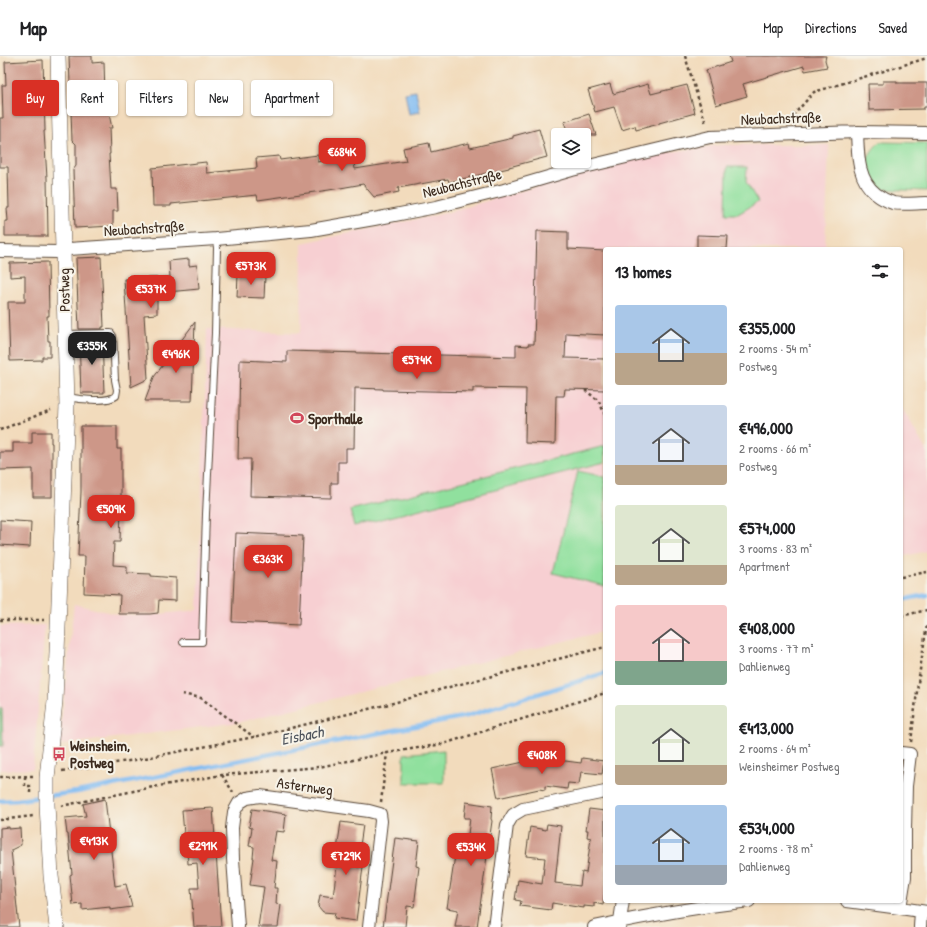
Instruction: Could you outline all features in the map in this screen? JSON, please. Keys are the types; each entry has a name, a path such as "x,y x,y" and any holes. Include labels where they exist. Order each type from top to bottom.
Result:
{"street":[{"name":"Postweg","path":"57,927 51,876 47,810 48,775 55,701 67,401 58,56"},
{"name":"Neubachstraße","path":"0,252 58,252 69,249 216,239 311,230 428,208 504,190 572,170 710,137 857,132 927,132"},
{"path":"857,132 861,172 864,180 874,192 886,200 894,203 927,203"},
{"path":"903,889 905,877 906,754"},
{"path":"494,927 507,825 512,815 523,809 603,792"},
{"name":"Asternweg","path":"239,803 247,798 260,796 369,811 380,814"},
{"path":"238,927 232,828 234,812 239,803"},
{"path":"369,927 381,821 380,814"},
{"path":"620,924 623,903"},
{"path":"594,927 620,924 735,903"},
{"path":"862,903 924,912 920,927"},
{"path":"900,908 901,903"}],"lane":[{"path":"183,642 202,642 206,514 215,333 216,239"},
{"path":"65,334 108,333 113,336 115,380 117,390 116,396 113,399 80,399 67,401"}],"path":[{"path":"686,56 710,137"},
{"path":"777,134 814,92 927,58"},
{"path":"585,390 599,401 603,410"},
{"path":"0,430 67,401"},
{"path":"903,577 927,572"},
{"path":"903,616 927,610"},
{"path":"0,620 58,619"},
{"path":"906,754 927,624"},
{"path":"0,777 48,775 254,737 603,648"},
{"path":"182,694 201,698 254,737"},
{"path":"0,820 153,787 222,776 319,767 386,753 443,744 603,694"},
{"path":"380,814 386,753"},
{"path":"25,776 26,786 30,786 30,796"},
{"path":"222,776 239,803"}],"shaded area":[{"path":"721,145 829,145 825,247 603,247 603,631 240,722 59,745 74,604 120,615 151,615 198,610 207,329 301,333 302,243 442,214 640,156"},
{"path":"903,410 927,452 927,551 903,557"},
{"path":"45,625 33,769 0,770 0,626"}],"green space":[{"path":"880,142 927,143 927,191 879,189 874,184 868,172 868,159 874,147"},
{"path":"727,167 747,167 746,182 758,202 738,214 726,214"},
{"path":"603,447 603,463 354,526 350,510"},
{"path":"578,471 603,477 603,586 553,573"},
{"path":"0,708 2,708 3,746 0,746"},
{"path":"444,750 444,783 404,783 404,754"}],"water":[{"path":"416,91 420,112 409,114 405,93"}],"building":[{"path":"69,56 92,56 92,63 104,62 105,80 70,80"},
{"path":"729,56 826,56 825,60 827,67 805,71 804,66 743,84 747,96 716,105 706,70 731,62"},
{"path":"43,60 44,80 12,80 12,116 45,116 48,236 5,236 5,221 8,221 7,208 9,208 8,167 0,167 0,118 3,118 2,85 6,85 5,62"},
{"path":"883,81 897,81 897,83 927,83 927,107 924,107 924,109 869,110 868,84 883,84"},
{"path":"610,84 613,94 648,84 651,94 687,85 695,113 636,130 635,126 622,130 614,107 595,112 588,90"},
{"path":"589,114 596,135 591,135 591,128 566,128 564,122"},
{"path":"71,116 109,116 112,128 109,128 111,189 117,189 118,211 113,211 113,226 75,228 73,170 76,166 76,144 72,140"},
{"path":"539,129 547,157 509,168 449,182 448,179 398,188 399,192 374,197 363,184 258,200 257,195 171,204 171,206 153,206 152,168 206,162 207,173 257,168 256,158 279,156 280,160 318,155 318,162 353,156 355,169 406,161 403,148 429,143 431,152 469,143 470,148 513,138 513,136"},
{"path":"537,231 568,232 568,249 603,251 603,335 566,333 565,358 603,359 603,390 565,389 564,396 556,396 555,444 525,443 526,389 473,388 473,392 355,388 354,448 346,448 346,462 338,462 338,483 331,483 331,498 250,496 251,459 238,459 240,360 287,362 287,351 516,357 516,345 528,346 528,344 534,344"},
{"path":"697,235 728,236 727,247 697,247"},
{"path":"101,257 104,327 102,327 102,329 79,329 76,258"},
{"path":"189,259 189,266 197,265 199,289 157,293 157,314 144,315 148,379 131,387 124,279 170,277 169,261"},
{"path":"48,262 49,316 47,316 50,357 42,357 42,360 10,361 8,302 25,302 25,276 10,277 10,263"},
{"path":"238,275 265,276 264,298 237,297"},
{"path":"195,322 192,401 145,401 154,377"},
{"path":"79,338 102,338 104,393 81,393"},
{"path":"81,426 117,426 117,449 121,449 120,542 114,542 113,565 127,566 127,573 151,574 151,576 176,578 176,601 159,600 158,613 119,614 120,595 84,593 85,556 78,556 81,492"},
{"path":"32,432 51,432 52,497 33,497 33,469 0,470 0,452 13,452 13,443 32,443"},
{"path":"0,520 31,522 30,547 0,545"},
{"path":"236,533 303,536 299,625 232,622"},
{"path":"542,758 581,763 582,758 603,761 602,774 581,772 579,784 568,783 567,789 545,786 545,790 539,789 498,798 492,769"},
{"path":"105,799 115,886 126,884 132,907 110,910 110,907 82,910 82,904 73,905 70,875 72,874 65,818 86,816 83,804"},
{"path":"466,802 492,806 492,821 477,927 455,927 458,910 447,908 456,849 466,851 470,818 464,818"},
{"path":"213,808 221,927 194,927 191,888 199,888 197,863 188,864 182,810"},
{"path":"252,809 286,814 284,832 276,831 271,860 277,861 274,888 277,888 276,904 281,905 278,927 258,927 264,887 250,885 254,858 254,847 249,846 252,828 249,827"},
{"path":"589,809 603,811 603,905 594,903 594,907 584,906 584,908 552,903 551,910 520,906 521,901 515,900 518,880 542,884 545,858 526,856 530,827 546,830 547,824 561,826 555,883 580,886 582,872 586,873 591,838 587,837 588,830 586,830"},
{"path":"341,822 363,825 357,867 363,867 356,921 334,918 335,913 323,912 318,906 320,895 333,897"},
{"path":"9,827 9,829 20,828 21,845 11,850 19,927 0,927 0,828"},
{"path":"395,838 419,841 416,866 419,867 414,907 407,906 405,927 383,927"}],"waterway":[{"name":"Eisbach","path":"903,600 927,595"},
{"name":"Eisbach","path":"0,801 77,792 467,716 603,674"}],"place":[{"name":"Sporthalle","path":"297,418"},
{"name":"Weinsheim, Postweg","path":"59,754"}]}
